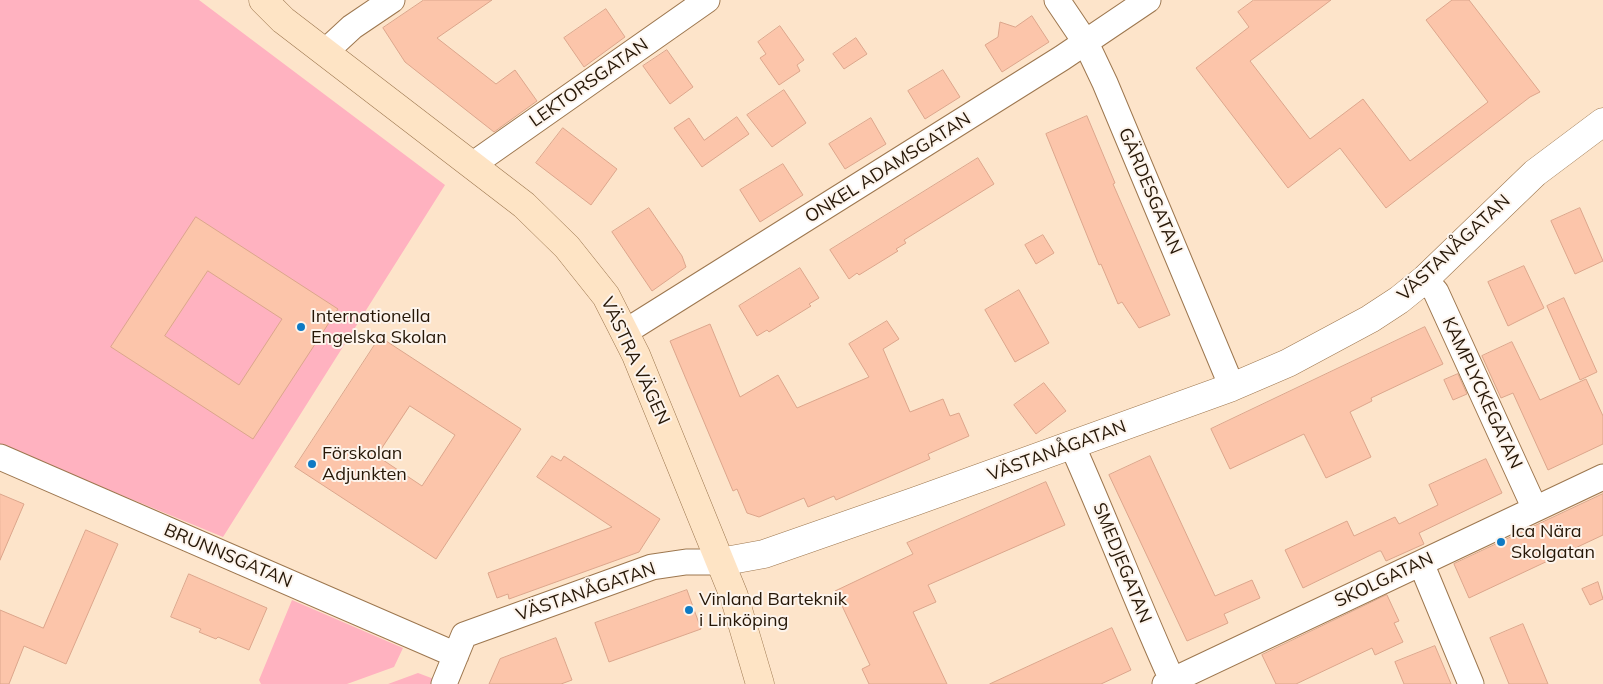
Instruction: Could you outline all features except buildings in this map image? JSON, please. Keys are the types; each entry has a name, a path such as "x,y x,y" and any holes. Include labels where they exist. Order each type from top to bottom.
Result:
{"main road":[{"name":"VÄSTRA VÄGEN","path":"245,0 283,20"},
{"name":"VÄSTRA VÄGEN","path":"263,0 283,20 524,205 568,247 606,296 625,332 672,440 734,596 760,684"}],"street":[{"path":"325,52 352,27 392,0"},
{"name":"LEKTORSGATAN","path":"472,165 707,0"},
{"name":"GÄRDESGATAN","path":"1057,0 1086,43 1109,92 1232,387"},
{"name":"ONKEL ADAMSGATAN","path":"625,332 1086,43 1148,0"},
{"name":"VÄSTANÅGATAN","path":"444,684 464,635 652,567 686,562 720,562 764,554 1232,387 1288,362 1391,306 1425,278 1534,173 1603,122"},
{"name":"KAMPLYCKEGATAN","path":"1425,278 1436,292 1535,509"},
{"name":"SMEDJEGATAN","path":"1072,445 1104,518 1138,605 1175,681"},
{"name":"BRUNNSGATAN","path":"0,457 456,655"},
{"name":"SKOLGATAN","path":"1175,681 1603,477"},
{"path":"1421,563 1471,684"}],"shaded area":[{"path":"0,0 199,0 445,185 223,537 0,445"},
{"path":"292,600 403,648 394,667 347,684 261,684 259,680"},
{"path":"418,673 434,679 433,684 388,684"}],"place":[{"name":"Internationella Engelska Skolan","path":"301,327"},
{"name":"Förskolan Adjunkten","path":"312,464"},
{"name":"Ica Nära Skolgatan","path":"1501,542"},
{"name":"Vinland Barteknik i Linköping","path":"689,610"}]}
